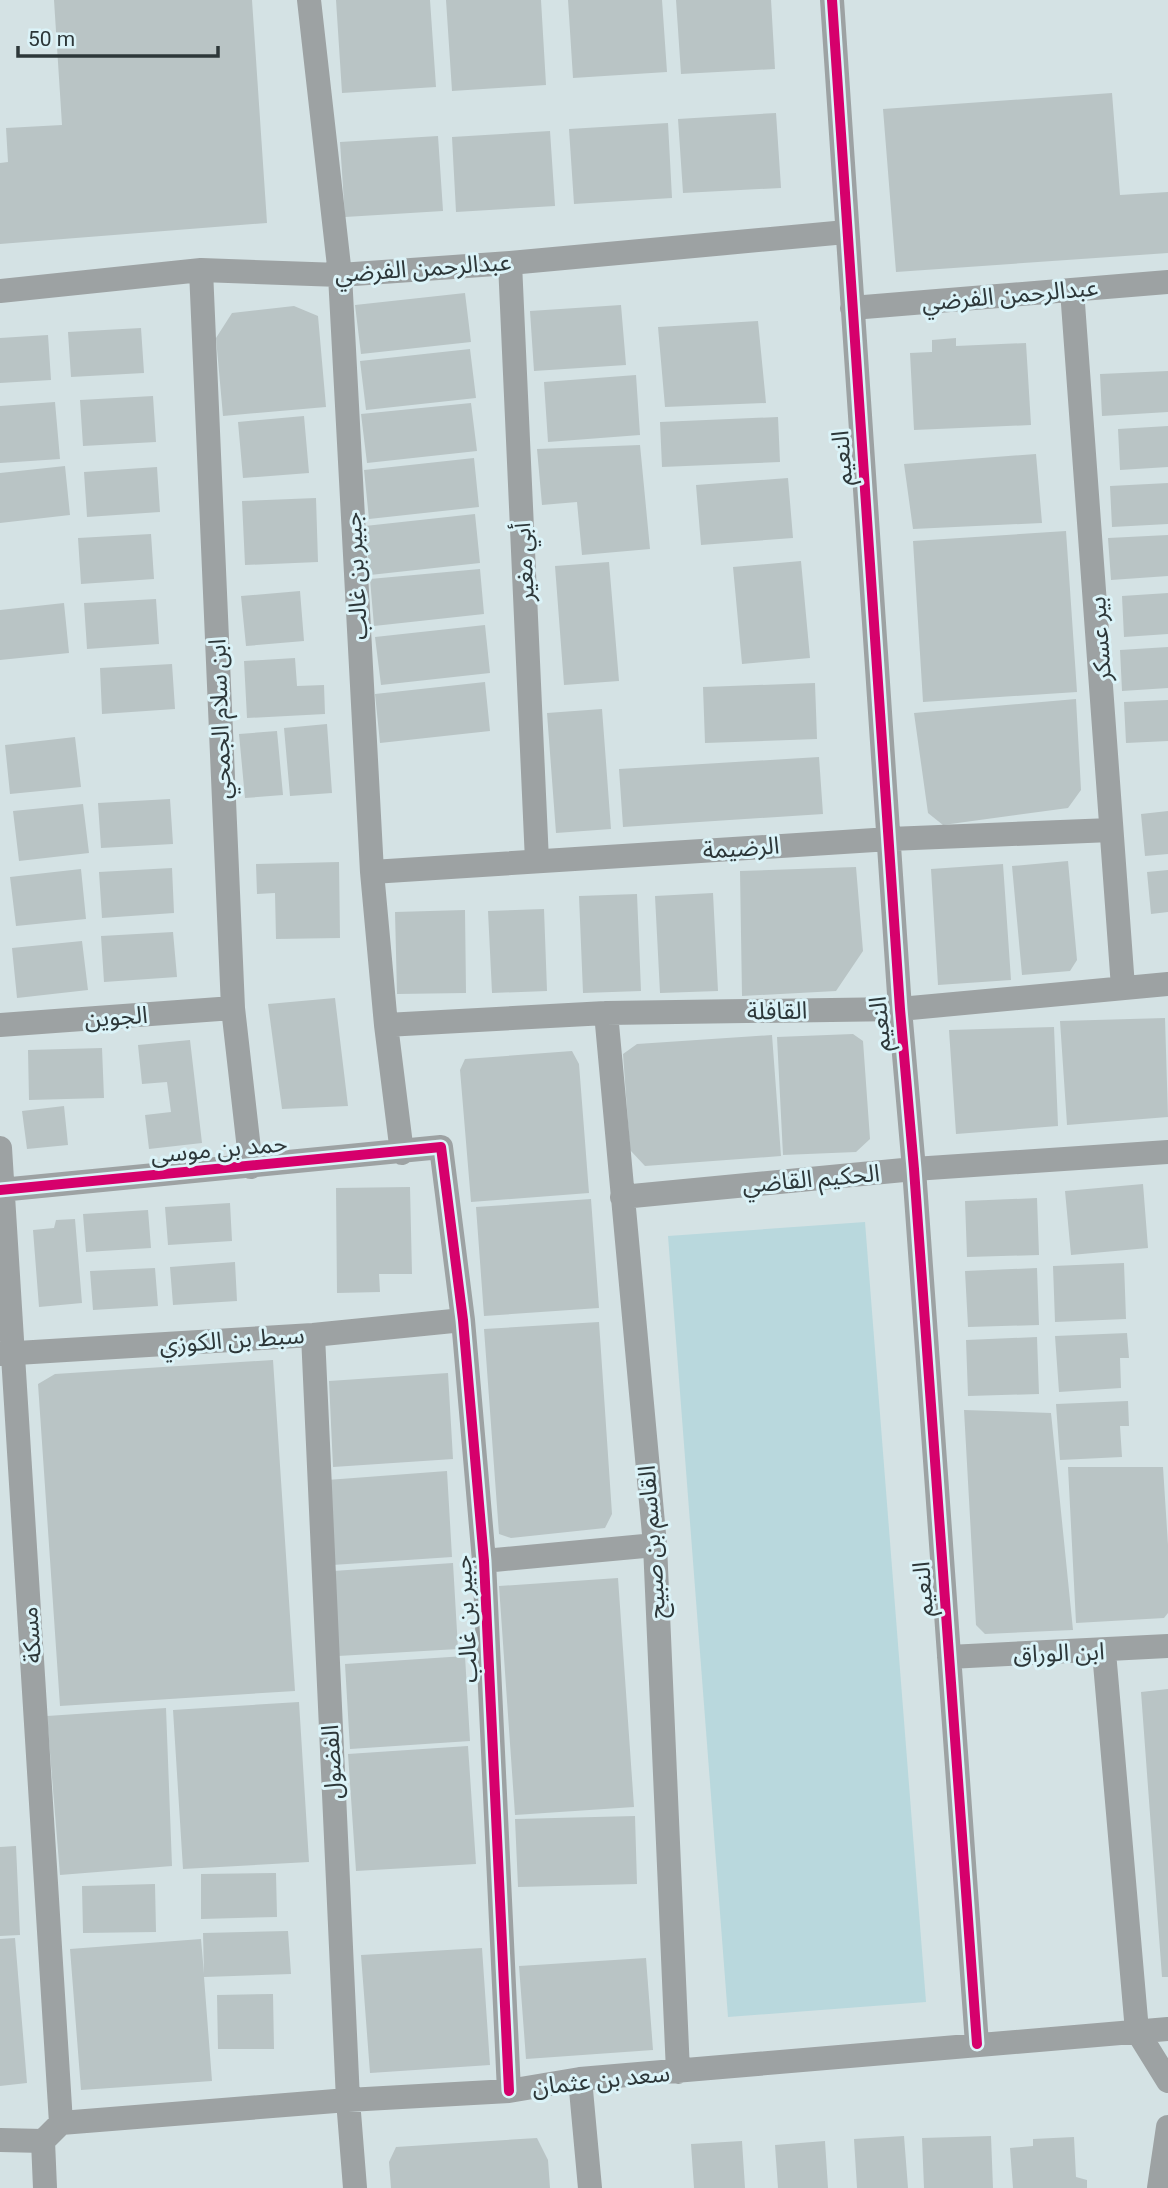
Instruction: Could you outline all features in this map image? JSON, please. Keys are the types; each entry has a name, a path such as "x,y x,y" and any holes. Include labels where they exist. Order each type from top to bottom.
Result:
{"street":[{"name":"جبير بن غالب","path":"309,0 340,275 372,872 386,1025 402,1153"},
{"name":"النعيم","path":"832,0 900,1009 915,1169 977,2044"},
{"name":"عبدالرحمن الفرضي","path":"0,291 201,270 340,275 510,263 846,232"},
{"name":"أبي مغير","path":"510,263 537,861"},
{"name":"ابن سلام الجمحي","path":"201,270 233,1008 251,1167"},
{"name":"عبدالرحمن الفرضي","path":"852,308 1168,282"},
{"name":"بير عسكر","path":"1072,290 1110,768 1111,830 1123,987"},
{"name":"الرضيمة","path":"372,872 890,839 1111,830"},
{"name":"القافلة","path":"386,1025 606,1013 900,1009 1168,984"},
{"name":"الجوين","path":"0,1025 233,1008"},
{"name":"القاسم بن صبيح","path":"606,1013 655,1545 678,2072"},
{"name":"جبير بن غالب","path":"441,1147 463,1320 484,1561 509,2091"},
{"name":"حمد بن موسى","path":"1,1190 402,1153 441,1147"},
{"name":"مسكة","path":"0,1148 7,1354 61,2123"},
{"name":"الحكيم القاضي","path":"622,1197 915,1169 1168,1152"},
{"name":"سبط بن الكوزي","path":"7,1354 313,1335 463,1320"},
{"name":"الفضول","path":"313,1335 348,2100 355,2188"},
{"path":"484,1561 655,1545"},
{"name":"ابن الوراق","path":"949,1657 1104,1652 1168,1646"},
{"path":"1104,1652 1137,2031 1168,2081"},
{"name":"سعد بن عثمان","path":"61,2123 348,2100 509,2091 580,2079 1168,2029"},
{"path":"580,2079 590,2188"},
{"path":"0,2140 43,2141 61,2123"},
{"path":"1159,2188 1168,2127"},
{"path":"43,2141 45,2188"}],"shaded area":[{"path":"865,1222 926,2002 728,2017 668,1236"}],"building":[{"path":"54,0 252,0 267,223 0,244 0,163 8,162 6,128 62,125"},
{"path":"336,0 430,0 436,87 342,93"},
{"path":"446,0 541,0 546,85 452,91"},
{"path":"568,0 662,0 667,72 573,78"},
{"path":"676,0 771,0 775,69 681,74"},
{"path":"1112,93 1120,195 1168,192 1168,253 896,272 883,109"},
{"path":"776,113 781,188 683,193 678,119"},
{"path":"668,123 672,198 574,204 569,129"},
{"path":"550,131 555,206 456,212 452,137"},
{"path":"438,136 443,211 345,217 340,142"},
{"path":"465,293 471,342 361,354 355,305"},
{"path":"621,305 626,365 534,371 530,311"},
{"path":"294,306 318,316 326,407 223,416 216,338 232,313"},
{"path":"758,321 766,403 665,407 658,327"},
{"path":"141,328 144,373 71,377 68,332"},
{"path":"48,335 51,380 0,383 0,338"},
{"path":"956,338 956,346 1026,343 1031,425 914,430 910,353 932,352 932,340"},
{"path":"470,349 476,398 366,410 360,361"},
{"path":"1168,371 1168,412 1102,416 1100,374"},
{"path":"636,375 640,435 548,442 544,382"},
{"path":"153,396 156,442 83,446 80,400"},
{"path":"55,402 60,459 0,463 0,406"},
{"path":"471,403 477,451 367,463 361,414"},
{"path":"304,416 309,473 243,478 238,422"},
{"path":"778,417 780,462 662,467 660,422"},
{"path":"1168,426 1168,467 1120,470 1118,429"},
{"path":"640,445 650,549 582,555 577,502 542,505 537,449"},
{"path":"1036,454 1042,523 913,529 904,464"},
{"path":"474,458 479,507 369,519 364,470"},
{"path":"65,466 70,515 0,523 0,473"},
{"path":"157,467 160,512 87,517 84,472"},
{"path":"788,478 793,538 701,545 696,485"},
{"path":"1168,483 1168,524 1112,527 1110,486"},
{"path":"316,498 318,562 245,565 242,501"},
{"path":"475,514 480,563 370,575 365,526"},
{"path":"1066,531 1077,692 923,702 913,541"},
{"path":"151,534 154,579 81,584 78,538"},
{"path":"1168,535 1168,576 1111,580 1108,538"},
{"path":"801,561 810,658 742,664 733,567"},
{"path":"609,562 619,681 564,685 555,566"},
{"path":"480,569 484,614 374,626 370,579"},
{"path":"300,591 304,641 246,646 241,596"},
{"path":"1168,593 1168,634 1124,637 1122,596"},
{"path":"156,599 159,644 87,649 84,603"},
{"path":"64,603 69,653 0,660 0,610"},
{"path":"485,625 490,673 381,685 375,637"},
{"path":"1168,647 1168,688 1122,691 1120,650"},
{"path":"295,658 297,686 324,685 325,714 247,718 244,661"},
{"path":"172,664 175,709 102,714 100,668"},
{"path":"485,682 490,731 380,743 375,694"},
{"path":"815,683 817,739 705,743 703,687"},
{"path":"1076,699 1081,790 1068,808 943,825 928,813 914,713"},
{"path":"1168,700 1168,741 1126,743 1124,702"},
{"path":"602,709 611,829 556,833 547,713"},
{"path":"327,724 332,793 290,796 284,728"},
{"path":"277,731 283,795 245,798 239,734"},
{"path":"75,737 81,787 10,794 5,745"},
{"path":"819,757 823,814 623,827 619,769"},
{"path":"170,799 173,844 101,848 98,803"},
{"path":"83,804 89,853 19,861 13,811"},
{"path":"1168,811 1168,854 1145,856 1141,814"},
{"path":"1068,861 1077,960 1070,971 1022,975 1012,866"},
{"path":"339,862 340,938 276,939 275,893 257,894 256,864"},
{"path":"1003,864 1011,980 938,985 931,869"},
{"path":"856,867 863,951 836,991 742,996 740,871"},
{"path":"172,868 174,913 102,918 99,872"},
{"path":"81,869 86,919 16,926 10,877"},
{"path":"1168,870 1168,912 1151,914 1147,872"},
{"path":"713,893 718,991 660,993 655,896"},
{"path":"637,894 641,991 583,993 579,896"},
{"path":"544,909 547,991 492,993 488,911"},
{"path":"465,910 466,993 397,994 395,912"},
{"path":"173,932 177,977 104,982 101,936"},
{"path":"82,941 88,990 17,998 12,948"},
{"path":"335,998 348,1106 282,1109 268,1004"},
{"path":"1165,1018 1168,1117 1067,1125 1060,1021"},
{"path":"1054,1027 1058,1126 956,1134 949,1030"},
{"path":"853,1034 863,1041 870,1139 856,1152 783,1155 777,1037"},
{"path":"772,1035 781,1156 645,1166 630,1150 623,1054 637,1044"},
{"path":"190,1040 202,1143 149,1149 145,1115 171,1112 167,1082 142,1084 138,1045"},
{"path":"102,1048 104,1098 29,1100 28,1050"},
{"path":"572,1051 579,1064 589,1193 471,1202 460,1070 465,1059"},
{"path":"64,1106 68,1145 27,1149 22,1111"},
{"path":"1143,1184 1148,1248 1071,1255 1065,1191"},
{"path":"410,1187 412,1274 379,1274 380,1292 337,1293 336,1188"},
{"path":"1037,1198 1039,1255 967,1257 965,1201"},
{"path":"591,1199 599,1308 484,1316 476,1207"},
{"path":"230,1203 232,1241 168,1245 165,1207"},
{"path":"148,1210 151,1248 86,1252 83,1214"},
{"path":"75,1219 82,1303 39,1307 33,1230 54,1228 56,1220"},
{"path":"235,1262 237,1301 173,1305 170,1267"},
{"path":"1124,1263 1126,1319 1055,1322 1053,1266"},
{"path":"155,1268 158,1306 93,1310 90,1271"},
{"path":"1037,1268 1039,1325 968,1327 965,1271"},
{"path":"599,1322 612,1514 605,1528 511,1538 499,1534 484,1329"},
{"path":"1127,1333 1129,1358 1120,1358 1121,1388 1059,1392 1055,1336"},
{"path":"1037,1337 1039,1394 968,1396 966,1340"},
{"path":"273,1360 295,1691 60,1706 38,1384 55,1374"},
{"path":"448,1373 453,1459 333,1467 329,1381"},
{"path":"1128,1401 1129,1426 1120,1426 1122,1457 1060,1460 1056,1404"},
{"path":"964,1410 1051,1413 1073,1630 985,1634 976,1625"},
{"path":"1068,1467 1163,1467 1168,1545 1168,1613 1164,1618 1076,1623"},
{"path":"447,1471 452,1557 332,1565 327,1480"},
{"path":"453,1563 458,1649 338,1656 333,1571"},
{"path":"618,1578 634,1807 515,1815 499,1586"},
{"path":"465,1656 470,1741 350,1749 345,1664"},
{"path":"1168,1689 1168,1977 1162,1977 1141,1692"},
{"path":"299,1702 309,1862 183,1869 173,1710"},
{"path":"166,1708 172,1866 60,1875 47,1716"},
{"path":"468,1746 476,1864 356,1871 348,1754"},
{"path":"635,1816 637,1884 518,1887 515,1819"},
{"path":"16,1846 20,1935 0,1936 0,1847"},
{"path":"276,1873 277,1917 201,1919 201,1874"},
{"path":"155,1884 156,1932 83,1933 82,1886"},
{"path":"288,1931 291,1974 204,1977 212,2081 81,2090 70,1949 201,1939 204,1974 203,1933"},
{"path":"15,1938 27,2083 0,2086 0,1939"},
{"path":"482,1948 490,2065 370,2073 361,1955"},
{"path":"646,1958 653,2050 526,2059 519,1966"},
{"path":"273,1994 274,2049 218,2049 217,1995"},
{"path":"904,2136 908,2188 857,2188 854,2139"},
{"path":"991,2136 993,2188 924,2188 922,2138"},
{"path":"1074,2137 1076,2177 1087,2180 1087,2188 1013,2188 1010,2148 1033,2146 1033,2139"},
{"path":"537,2138 548,2160 550,2188 391,2188 389,2162 396,2147"},
{"path":"742,2141 745,2188 694,2188 691,2144"},
{"path":"825,2141 828,2188 778,2188 775,2145"}],"cycle path":[{"path":"832,0 900,1009 977,2044"},
{"path":"0,1190 441,1147 463,1320 484,1561 509,2091"}]}
